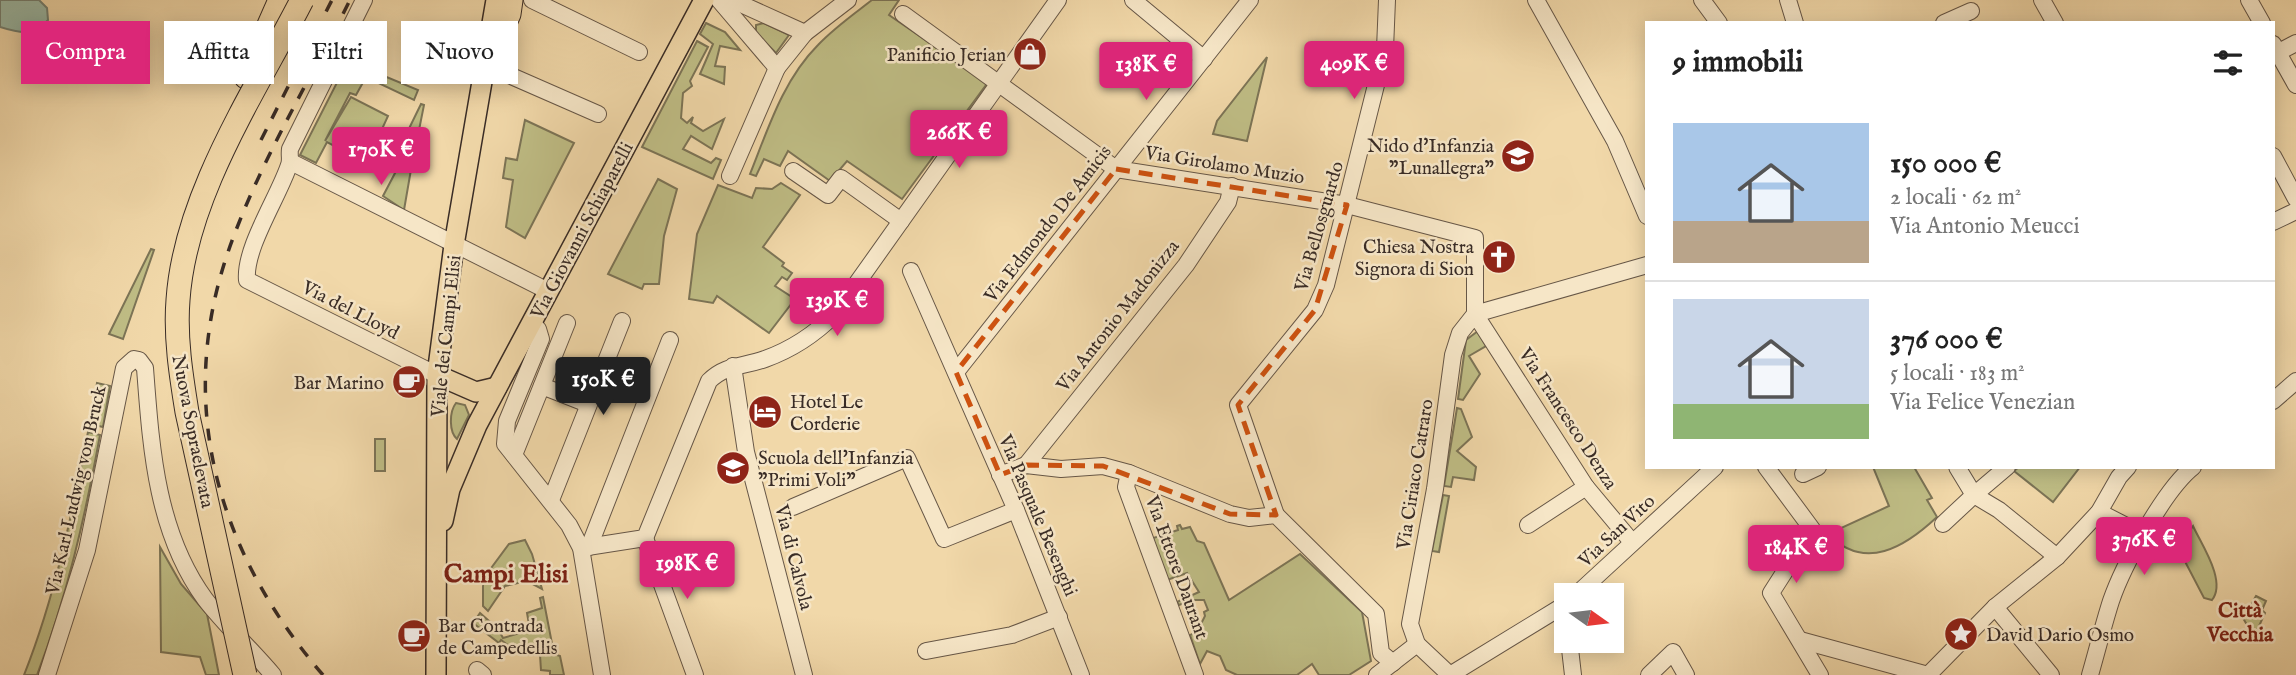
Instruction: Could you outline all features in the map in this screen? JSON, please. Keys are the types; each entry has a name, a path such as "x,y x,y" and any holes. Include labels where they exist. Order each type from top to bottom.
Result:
{"highway":[{"path":"271,21 280,0"},
{"name":"Nuova Sopraelevata","path":"274,22 285,0"},
{"name":"Nuova Sopraelevata","path":"245,675 187,411 179,357 177,300 191,229 214,171 302,0"},
{"path":"506,21 511,0"},
{"name":"Nuova Sopraelevata","path":"230,675 172,414 162,333 168,264 177,222 243,84"}],"main road":[{"name":"Viale dei Campi Elisi","path":"492,21 496,0"},
{"name":"Via Giovanni Schiaparelli","path":"436,584 450,489 531,323 704,0"},
{"name":"Viale dei Campi Elisi","path":"436,675 437,375 454,245 481,84"},
{"path":"437,375 476,392 498,387"}],"street":[{"path":"364,0 290,149 291,162 548,291"},
{"path":"532,0 639,52"},
{"path":"719,0 777,68"},
{"path":"732,0 806,33"},
{"path":"730,176 777,68 806,33 848,0"},
{"path":"695,675 645,538 704,391 716,374 733,366 761,361 788,350 816,334 835,314 1058,0"},
{"path":"1133,0 1204,59"},
{"name":"Via Edmondo De Amicis","path":"956,372 1250,0"},
{"name":"Via Bellosguardo","path":"1276,515 1238,405 1315,310 1326,285 1385,50 1387,0"},
{"path":"1535,0 1615,141 1645,211"},
{"path":"1702,0 1718,21"},
{"path":"1788,0 1794,21"},
{"path":"2042,0 2054,21"},
{"path":"2249,0 2261,21"},
{"path":"1949,21 1972,11"},
{"path":"746,31 759,12"},
{"name":"Via Girolamo Muzio","path":"903,14 1116,169 1347,205 1475,238 1475,314"},
{"path":"2296,43 2275,51 2296,85"},
{"path":"518,79 598,114"},
{"path":"2275,160 2296,199"},
{"name":"Via del Lloyd","path":"291,162 265,220 246,271 247,280 437,375"},
{"path":"793,171 828,195 841,178 901,221"},
{"name":"Via Antonio Madonizza","path":"1026,465 1186,265 1228,202 1232,186"},
{"path":"2275,221 2296,211"},
{"path":"1475,314 1645,266"},
{"name":"Via Pasquale Besenghi","path":"911,271 1016,510 1081,675"},
{"name":"Via Francesco Denza","path":"1475,314 1586,487 1632,542"},
{"name":"Via Ciriaco Catraro","path":"1417,644 1410,624 1435,489 1453,355 1460,333 1475,314"},
{"path":"551,500 622,321"},
{"path":"531,323 538,328 541,339 504,433 505,444 551,500 585,548 602,675"},
{"path":"514,455 567,323"},
{"path":"585,548 670,341"},
{"name":"Via Karl Ludwig von Bruck","path":"47,675 87,550 124,368 134,359 139,360 145,368 161,496 176,547 207,601 273,675"},
{"name":"Via di Calvola","path":"733,366 746,452 804,675"},
{"path":"2275,399 2296,381"},
{"path":"542,386 588,404"},
{"path":"793,507 907,458 944,539 1016,510"},
{"path":"1000,475 1026,465 1061,469 1103,466 1129,473 1230,514 1248,518 1276,515 1376,614 1381,653 1393,663"},
{"name":"Via San Vito","path":"1589,583 1714,469"},
{"path":"1767,469 1812,529 1770,593 1820,675"},
{"path":"1958,469 1973,495 1999,510 2057,557"},
{"path":"1943,524 2005,469"},
{"path":"1800,640 1928,675 1995,607 2057,557 2099,512 2119,477 2127,469"},
{"path":"2090,675 2112,599 2161,501 2179,478 2190,469"},
{"name":"Via Ettore Daurant","path":"1129,473 1126,487 1195,675"},
{"path":"1528,525 1586,487"},
{"path":"2099,512 2144,535"},
{"path":"585,548 645,538"},
{"path":"1995,607 2051,675"},
{"path":"926,651 1012,635 1059,617"},
{"path":"1377,675 1417,644 1450,675 1554,617"},
{"path":"1649,675 1673,652 1686,675"}],"highlighted area":[{"path":"1116,169 1347,205 1315,310 1238,405 1276,515 1230,514 1103,466 1026,465 1000,475 956,372"}],"shaded area":[{"path":"0,0 39,0 47,8 47,21 21,21 21,32 0,27"},
{"path":"872,0 899,0 889,15 985,81 986,85 902,199 847,161 830,181 788,151 780,166 764,159 756,176 750,174 770,123 795,74 824,39"},
{"path":"706,23 725,32 740,50 720,46 715,66 725,67 724,84 700,74 713,44 700,34"},
{"path":"764,23 789,35 776,53 756,33 756,25"},
{"path":"697,41 708,47 690,81 692,86 683,93 681,118 687,123 693,117 691,123 703,131 724,119 712,149 691,136 683,149 711,163 716,158 721,160 713,179 642,147"},
{"path":"1267,57 1247,141 1213,134 1217,121"},
{"path":"387,77 418,90 414,100 381,84 387,84"},
{"path":"336,84 362,84 356,95 350,93 325,141 351,97 388,116 382,129 388,132 386,136 380,134 365,162 327,142 316,163 300,155"},
{"path":"421,104 424,105 415,150 403,148 401,145"},
{"path":"525,120 574,143 525,238 506,227 513,180 503,178 506,158 517,160"},
{"path":"404,156 413,158 404,210 383,196"},
{"path":"658,179 677,189 664,236 659,284 644,284 642,289 608,274"},
{"path":"781,183 800,195 763,247 784,263 782,266 792,273 787,280 782,277 775,286 795,299 769,333 717,296 713,303 689,299 697,234 718,185 752,198 756,188 772,189"},
{"path":"151,249 154,250 123,339 109,334"},
{"path":"1478,331 1486,346 1469,356 1480,374 1463,400 1458,399 1466,340"},
{"path":"97,383 110,386 103,427 90,424"},
{"path":"456,403 465,405 469,415 457,439 452,432 451,422"},
{"path":"1457,408 1461,409 1472,437 1457,451 1476,467 1474,480 1453,477 1451,487 1444,486"},
{"path":"88,432 100,435 74,557 37,675 24,675 54,585"},
{"path":"375,439 385,439 385,471 375,471"},
{"path":"1874,469 1915,469 1932,498 1927,500 1937,517 1912,538 1884,551 1856,552 1828,534 1889,506"},
{"path":"2016,469 2078,469 2053,502 2014,471"},
{"path":"1443,495 1449,496 1439,552 1432,551"},
{"path":"1180,525 1182,529 1190,527 1197,541 1204,543 1229,600 1300,554 1362,612 1371,661 1349,675 1319,675 1312,664 1297,675 1237,675 1226,670 1220,656 1207,651 1200,664 1190,635 1197,632 1205,616 1204,612 1208,610 1204,600 1192,600 1179,605 1177,602 1199,592 1187,573 1167,580 1150,539 1178,530 1177,526"},
{"path":"2193,526 2215,573 2216,592 2212,600 2204,598 2178,548"},
{"path":"525,540 542,589 527,581 505,586 488,611 483,606 483,579 509,544"},
{"path":"160,547 181,584 207,614 219,675 206,675 200,657 161,652"},
{"path":"2256,596 2266,601 2262,610 2265,613 2254,637 2243,618"},
{"path":"543,597 554,654 560,656 564,675 550,675 550,671 541,670 540,655 521,655 501,640 499,643 473,623 480,613 498,629 503,638 530,630 527,613 542,608 540,598"}],"railway":[{"path":"261,140 332,0"},
{"path":"323,675 287,629 257,581 234,531 217,479 208,426 206,371 212,315 226,258 238,225 267,159 350,0"}],"place":[{"name":"Panificio Jerian","path":"1030,54"},
{"name":"Nido d'Infanzia \"Lunallegra\"","path":"1518,156"},
{"name":"Chiesa Nostra Signora di Sion","path":"1499,257"},
{"name":"Bar Marino","path":"409,382"},
{"name":"Hotel Le Corderie","path":"765,412"},
{"name":"Scuola dell'Infanzia \"Primi Voli\"","path":"733,468"},
{"name":"David Dario Osmo","path":"1961,634"},
{"name":"Bar Contrada de Campedellis","path":"414,636"}],"district":[{"name":"Campi Elisi","path":"506,573"},
{"name":"Città Vecchia","path":"2240,622"}]}
